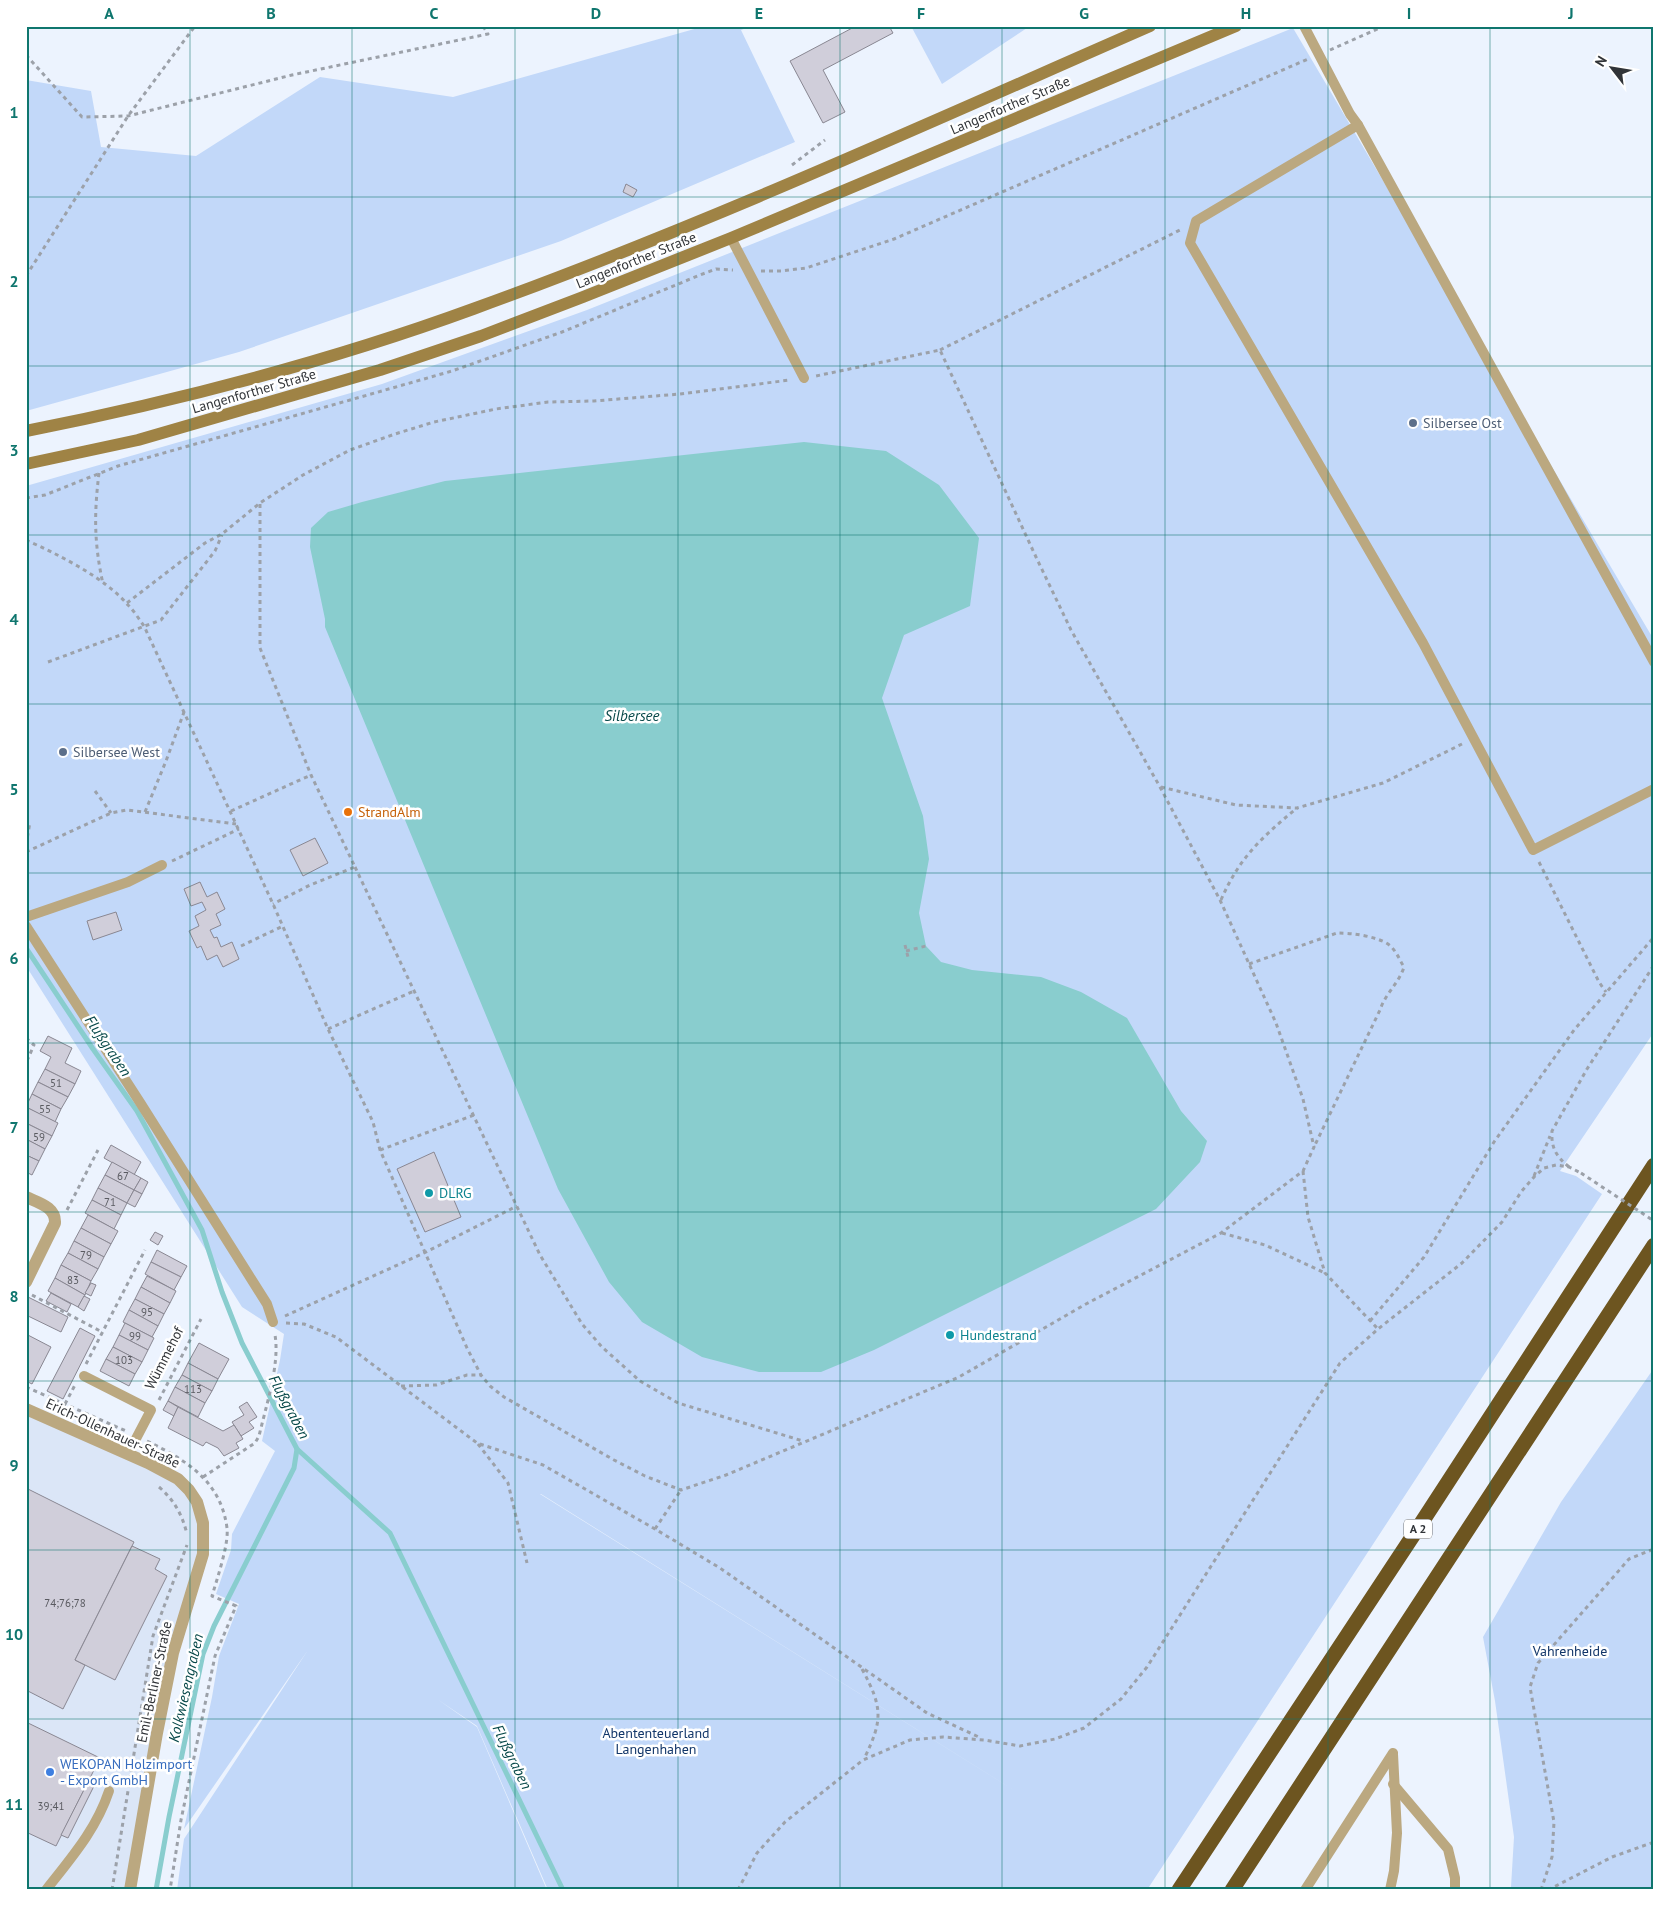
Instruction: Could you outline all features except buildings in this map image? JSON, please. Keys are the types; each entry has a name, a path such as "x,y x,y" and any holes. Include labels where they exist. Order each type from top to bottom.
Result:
{"highway":[{"name":"A 2","path":"1178,1890 1422,1522 1654,1166"},
{"path":"1232,1890 1654,1245"}],"main road":[{"name":"Langenforther Straße","path":"26,431 129,410 216,388 370,344 471,310 662,237 837,163 1150,26"},
{"name":"Langenforther Straße","path":"26,464 138,440 380,370 481,336 731,238 1236,26"}],"street":[{"path":"26,1197 52,1210 55,1216 55,1223 26,1282"},
{"name":"Erich-Ollenhauer-Straße","path":"26,1409 164,1470 178,1479 189,1490 197,1502 200,1512"},
{"name":"Emil-Berliner-Straße","path":"130,1890 173,1653 203,1554 204,1530 200,1512"}],"lane":[{"path":"1304,26 1350,114 1358,125 1654,662"},
{"path":"1358,125 1196,221 1190,243 1423,643 1533,850 1654,789"},
{"path":"731,238 804,378"},
{"path":"26,917 128,882 162,865"},
{"path":"26,926 267,1304 273,1322"},
{"name":"Wümmehof","path":"82,1374 151,1410 128,1454"},
{"path":"1305,1890 1393,1753 1397,1833 1394,1871 1390,1890"},
{"path":"1394,1784 1448,1849 1455,1878 1455,1890"},
{"path":"46,1890 92,1828 102,1812 109,1791"}],"path":[{"path":"26,276 128,116 196,26"},
{"path":"26,55 82,118 128,116 292,75 488,34 483,26"},
{"path":"26,498 45,495 99,473 278,419 452,371 562,332 716,269 781,271 806,268 894,238 1384,26"},
{"path":"785,170 825,140"},
{"path":"127,603 205,543 222,534 260,504 303,475 350,450 434,422 496,409 548,402 594,401 680,394 804,378 940,350 1196,221"},
{"path":"940,350 1072,630 1160,787 1220,900 1276,1024 1303,1099 1314,1147"},
{"path":"99,473 94,526 96,555 103,584"},
{"path":"260,504 260,648 311,775 540,1255 582,1324 602,1347 640,1380 678,1403 803,1441"},
{"path":"48,662 161,620 215,551 222,534"},
{"path":"26,540 58,554 103,584 127,603 144,626 237,824 328,1029 373,1122 380,1150 424,1253 467,1348 481,1374 490,1386 504,1396 614,1460 645,1476 681,1490"},
{"path":"144,812 184,712"},
{"path":"1160,787 1236,805 1297,808 1383,783 1473,738"},
{"path":"231,811 311,775"},
{"path":"95,791 111,813"},
{"path":"1220,900 1231,876 1259,841 1297,808"},
{"path":"26,852 111,813 127,810 237,824"},
{"path":"26,845 30,822"},
{"path":"162,865 239,829"},
{"path":"1533,850 1599,982 1606,992"},
{"path":"273,904 310,885 355,867"},
{"path":"241,946 283,926"},
{"path":"655,1529 681,1490 726,1475 959,1377 1086,1304 1221,1233 1303,1171 1383,1001 1400,978 1404,967 1397,954 1387,944 1346,933 1337,933 1249,964"},
{"path":"1370,1320 1424,1257 1494,1142 1574,1030 1654,936"},
{"path":"905,945 908,957"},
{"path":"906,951 926,946"},
{"path":"1534,1177 1552,1131 1587,1069 1654,965"},
{"path":"328,1029 414,991"},
{"path":"26,1038 34,1045 26,1063"},
{"path":"380,1150 474,1115"},
{"path":"1552,1131 1551,1142 1553,1150 1569,1167 1654,1221"},
{"path":"55,1216 66,1210 98,1150"},
{"path":"738,1890 758,1853 785,1822 863,1760 910,1740 943,1737 984,1740 1020,1746 1055,1739 1084,1728 1121,1699 1147,1667 1340,1362 1378,1329 1462,1263 1502,1222 1521,1192 1544,1168 1556,1165 1569,1167"},
{"path":"1303,1171 1308,1218 1325,1273"},
{"path":"273,1322 424,1253 518,1206"},
{"path":"1221,1233 1265,1244 1325,1273 1378,1329"},
{"path":"65,1404 145,1250"},
{"path":"26,1292 102,1332"},
{"name":"Wümmehof","path":"151,1410 158,1401 201,1319"},
{"path":"26,1387 180,1458 203,1477 255,1443 259,1436 274,1368 276,1343 273,1322"},
{"path":"273,1322 304,1324 336,1337 477,1443 508,1483 528,1563"},
{"path":"401,1386 436,1385 467,1375 481,1374"},
{"path":"477,1443 543,1465 655,1529 720,1568 927,1713 984,1740"},
{"path":"112,1890 153,1636 186,1552 188,1538 182,1516 173,1501 153,1484"},
{"path":"1541,1890 1552,1857 1554,1822 1530,1687 1538,1664 1629,1559 1654,1549"},
{"path":"170,1890 180,1820 215,1656 236,1606 212,1596"},
{"path":"862,1669 875,1693 879,1715 875,1736 863,1760"},
{"path":"1548,1890 1612,1857 1654,1842"}],"shaded area":[{"path":"26,1409 178,1479 203,1523 130,1890 26,1890"}],"green space":[{"path":"705,26 751,26 741,30 795,142 561,241 239,352 26,411 26,80 91,91 101,147 196,156 320,77 453,97"},
{"path":"911,26 1030,26 942,84"},
{"name":"Abententeuerland Langenhahen","path":"1293,28 1654,640 1654,1032 1560,1171 1576,1176 1602,1194 1147,1890 548,1890 477,1726 437,1699 477,1727 547,1890 177,1890 184,1839 308,1650 184,1829 219,1656 239,1604 216,1594 231,1550 232,1534 275,1451 262,1441 284,1334 242,1307 26,966 26,486 382,384 587,310","holes":["540,1494 541,1494 1052,1814"]},
{"name":"Vahrenheide","path":"1654,1368 1654,1890 1509,1890 1511,1887 1514,1837 1495,1701 1483,1637 1561,1502"}],"water":[{"name":"Silbersee","path":"804,442 886,451 939,485 979,538 970,606 904,635 882,698 923,816 929,859 919,913 926,946 941,962 972,970 1041,977 1081,992 1127,1018 1181,1111 1207,1141 1200,1162 1156,1209 874,1350 821,1372 759,1372 702,1357 642,1322 609,1282 558,1189 325,627 310,547 311,528 328,512 445,481"}],"waterway":[{"name":"Flußgraben","path":"26,948 137,1111 202,1230 222,1292 242,1343 297,1449 390,1533 563,1890"},
{"name":"Kolkwiesengraben","path":"156,1890 169,1817 203,1654 214,1626 294,1468 297,1449"}],"place":[{"name":"Silbersee Ost","path":"1413,423"},
{"name":"Silbersee West","path":"63,752"},
{"name":"StrandAlm","path":"348,812"},
{"name":"DLRG","path":"429,1193"},
{"name":"Hundestrand","path":"950,1335"},
{"name":"WEKOPAN Holzimport - Export GmbH","path":"50,1772"}]}
